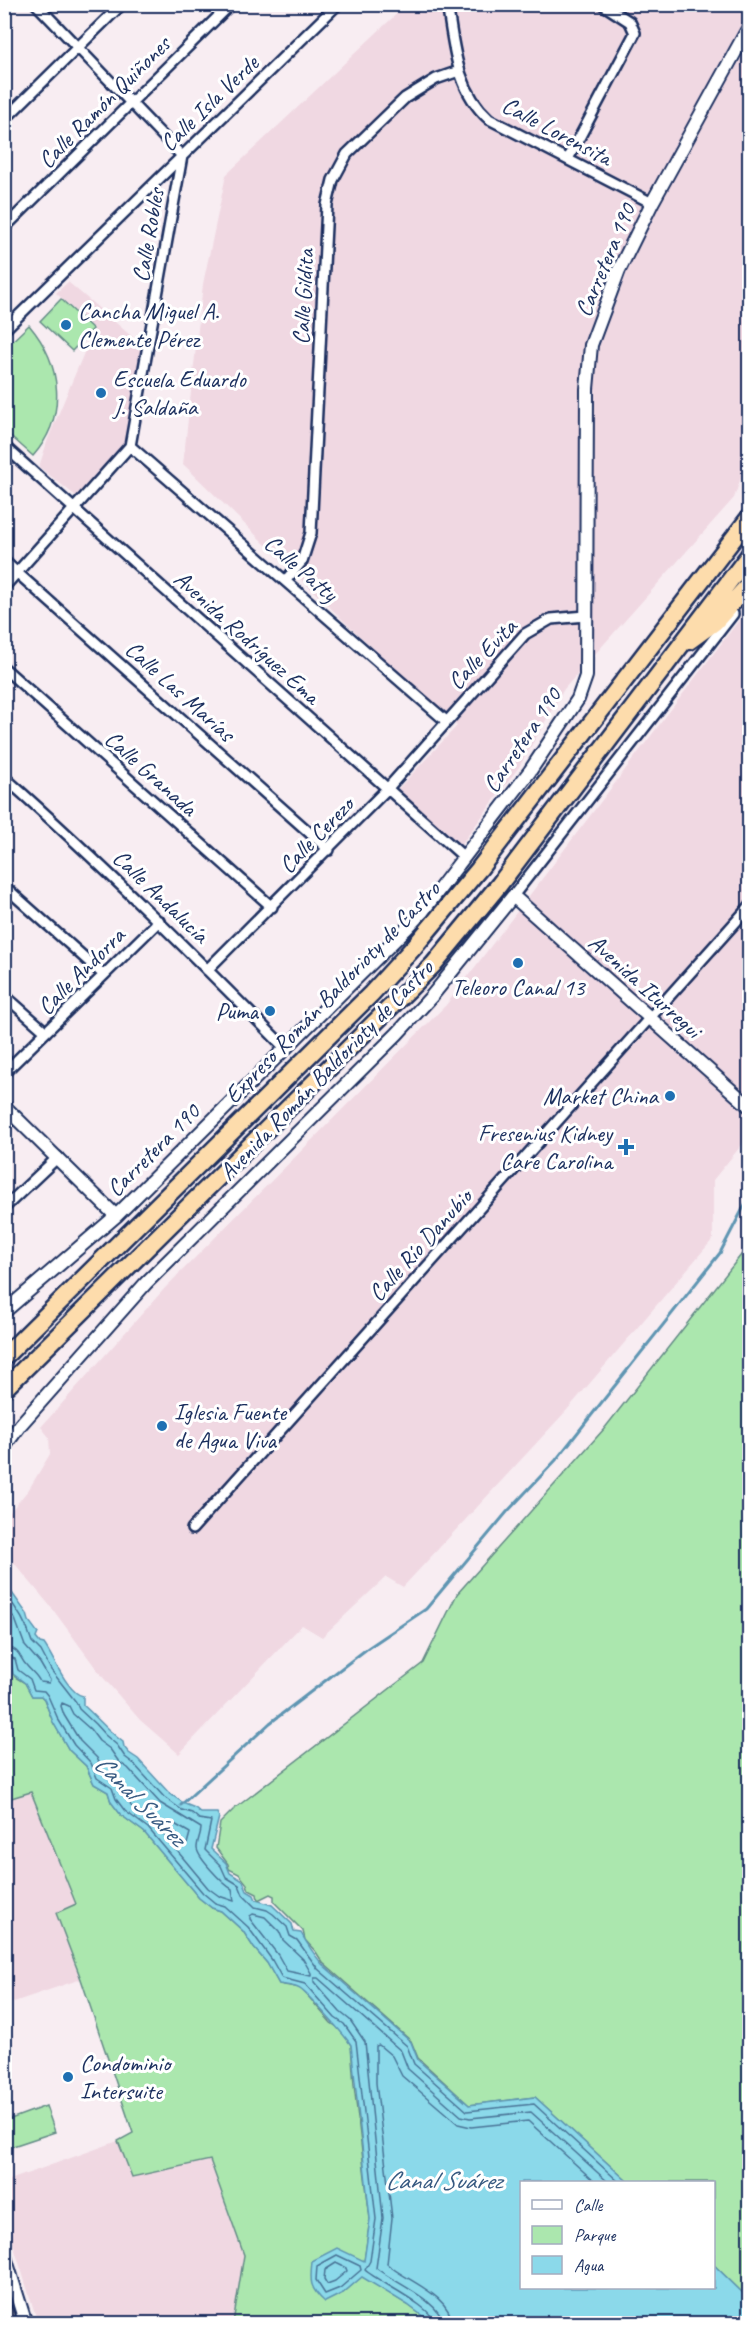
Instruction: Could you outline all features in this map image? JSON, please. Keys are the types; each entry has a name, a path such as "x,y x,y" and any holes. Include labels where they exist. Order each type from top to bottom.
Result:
{"highway":[{"name":"Expreso Román Baldorioty de Castro","path":"4,1357 363,1002 414,947 480,869 750,517"},
{"name":"Expreso Román Baldorioty de Castro","path":"4,1389 433,965 499,885 750,554"},
{"path":"676,650 715,622 750,584"},
{"path":"4,2312 8,2324"}],"street":[{"path":"4,8 8,4"},
{"path":"36,4 182,156"},
{"path":"4,120 122,4"},
{"name":"Calle Ramón Quiñones","path":"4,228 231,4"},
{"name":"Calle Isla Verde","path":"4,330 338,4"},
{"name":"Calle Lorensita","path":"447,4 459,71 476,107 489,119 652,203"},
{"path":"568,159 635,33 630,22 602,4"},
{"name":"Carretera 190","path":"4,1312 116,1216 408,927 530,771 578,699 585,676 587,389 591,345 619,270 652,203 750,25"},
{"name":"Calle Gildita","path":"286,580 302,561 311,533 327,205 333,180 347,154 405,98 436,79 459,71"},
{"name":"Calle Robles","path":"130,446 182,156"},
{"name":"Avenida Rodríguez Ema","path":"4,446 464,857"},
{"path":"4,587 130,446"},
{"name":"Calle Patty","path":"130,446 446,721"},
{"name":"Calle Las Marías","path":"4,561 329,850"},
{"name":"Avenida Román Baldorioty de Castro","path":"4,1447 21,1424 146,1283 424,1004 513,896 712,639 750,594"},
{"name":"Calle Evita","path":"446,721 525,634 551,619 586,616"},
{"name":"Calle Granada","path":"4,668 272,907"},
{"name":"Calle Cerezo","path":"207,970 329,850 387,789 446,721"},
{"name":"Calle Andalucía","path":"4,777 159,921 285,1048"},
{"path":"4,886 104,975"},
{"name":"Avenida Iturregui","path":"513,896 750,1107"},
{"name":"Calle Río Danubio","path":"192,1529 750,906"},
{"name":"Calle Andorra","path":"4,1073 159,921"},
{"path":"4,995 46,1032"},
{"path":"4,1106 116,1216"},
{"path":"4,1208 58,1157"},
{"path":"4,2254 26,2324"}],"shaded area":[{"path":"406,5 749,5 749,454 734,498 564,689 519,767 460,846 396,791 457,726 349,626 183,464 203,284 226,175"},
{"name":"Escuela Eduardo J. Saldaña","path":"68,282 143,346 126,443 76,496 39,467 48,439 94,329 56,293"},
{"path":"749,607 749,1136 713,1180 713,1239 567,1410 403,1587 386,1577 322,1637 302,1625 179,1754 140,1720 101,1675 51,1607 5,1552 5,1518 29,1489 50,1454 49,1437 41,1427 165,1288 446,1005"},
{"path":"31,1792 76,1904 56,1913 81,1979 5,2005 4,1800"},
{"path":"118,2141 132,2176 210,2160 244,2255 233,2323 38,2323 5,2218 4,2182"}],"green space":[{"name":"Cancha Miguel A. Clemente Pérez","path":"61,299 93,329 72,351 40,321"},
{"path":"29,325 48,356 57,390 52,424 33,456 4,430 5,348"},
{"path":"745,1250 749,1254 749,2299 715,2266 715,2181 627,2181 535,2097 469,2105 418,2058 411,2041 323,1963 305,1940 303,1931 274,1902 274,1896 270,1894 258,1900 257,1894 249,1890 239,1874 229,1869 216,1848 220,1823 234,1809 423,1663 457,1594 604,1429"},
{"path":"4,1660 10,1663 15,1677 25,1683 32,1696 41,1696 44,1699 53,1722 69,1750 86,1766 94,1784 108,1792 111,1802 121,1815 144,1832 199,1898 212,1908 221,1911 243,1931 267,1963 279,1984 301,1988 331,2023 339,2028 351,2045 370,2219 364,2262 343,2293 362,2276 432,2323 233,2323 244,2255 210,2160 132,2177 118,2141 133,2133 56,1913 76,1904 31,1792 5,1800"},
{"path":"46,2106 55,2132 10,2147 5,2131 5,2121"}],"water":[{"name":"Canal Suárez","path":"5,1583 38,1633 36,1638 44,1644 72,1689 83,1696 83,1705 123,1742 129,1753 138,1759 169,1793 201,1813 217,1813 219,1817 211,1849 226,1863 230,1873 243,1881 247,1891 254,1895 256,1900 272,1905 292,1924 294,1932 301,1933 322,1964 411,2042 418,2060 469,2105 535,2097 627,2181 520,2181 520,2289 715,2289 715,2266 749,2299 749,2323 432,2323 408,2305 362,2277 343,2293 325,2302 313,2288 312,2261 337,2248 364,2261 370,2219 351,2045 302,1991 293,1986 279,1984 267,1963 243,1931 221,1911 212,1908 199,1898 144,1832 121,1815 111,1802 108,1792 94,1784 86,1766 69,1750 53,1722 44,1699 41,1696 32,1696 25,1683 13,1674 11,1663 5,1660"}],"waterway":[{"path":"181,1805 270,1723 368,1648 426,1609 507,1512 556,1460 720,1253 750,1195"}],"place":[{"name":"Cancha Miguel A. Clemente Pérez","path":"66,325"},
{"name":"Escuela Eduardo J. Saldaña","path":"101,393"},
{"name":"Teleoro Canal 13","path":"518,963"},
{"name":"Puma","path":"270,1011"},
{"name":"Market China","path":"670,1096"},
{"name":"Fresenius Kidney Care Carolina","path":"626,1147"},
{"name":"Iglesia Fuente de Agua Viva","path":"162,1426"},
{"name":"Condominio Intersuite","path":"68,2077"}]}
